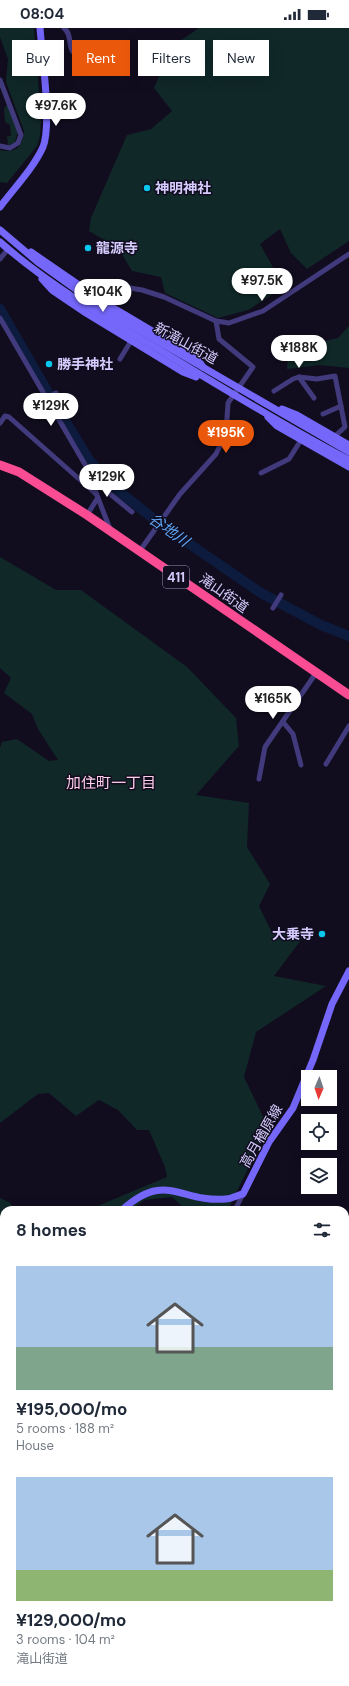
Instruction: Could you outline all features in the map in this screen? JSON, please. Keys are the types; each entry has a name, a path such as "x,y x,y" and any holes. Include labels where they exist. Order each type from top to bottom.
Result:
{"highway":[{"name":"滝山街道","path":"0,465 19,472 87,515 112,534 349,695"}],"main road":[{"path":"0,207 35,161 46,138 47,118 41,28"},
{"name":"新滝山街道","path":"0,230 39,263 95,304 349,452"},
{"name":"新滝山街道","path":"0,242 39,275 99,315 233,395 349,460"},
{"path":"15,243 42,258 91,293 196,357 203,367"},
{"path":"39,275 52,290 131,341 183,372 213,383"},
{"path":"263,402 297,415 349,445"},
{"path":"266,414 275,425 349,467"},
{"name":"高月楢原線","path":"243,1194 269,1142 293,1108 313,1060 332,1004 349,971"},
{"path":"128,1206 144,1194 156,1190 167,1189 207,1198 227,1199 243,1194"}],"street":[{"path":"64,28 68,32 70,48 72,50"},
{"path":"0,80 21,135 18,143 10,148 0,146"},
{"path":"0,259 8,249"},
{"path":"91,293 97,284 100,283 142,290 176,301 216,321 229,323 263,312 349,254"},
{"path":"0,318 87,468 109,493 132,512"},
{"path":"140,552 180,494 216,454 226,433 228,403 253,367 219,339 216,321"},
{"path":"120,359 131,341"},
{"path":"274,391 299,377 317,379 335,376 345,427 334,437"},
{"path":"299,377 314,398"},
{"path":"46,399 55,393"},
{"path":"323,414 341,406"},
{"path":"0,423 5,416 9,418 96,497"},
{"path":"261,473 289,459 301,440"},
{"path":"87,468 96,497 112,534"},
{"path":"87,515 96,497"},
{"path":"273,607 281,596"},
{"path":"259,779 265,747 316,674"},
{"path":"283,722 293,734 301,765"},
{"path":"326,764 349,726"},
{"path":"237,1206 243,1194"}],"green space":[{"path":"0,28 34,28 35,40 12,40 12,76 38,76 41,119 40,136 37,146 7,183 0,182 0,150 10,151 17,148 22,141 24,131 6,82 8,59 0,37"},
{"path":"199,28 349,28 349,241 307,269 291,253 280,229 260,244 284,287 248,310 218,318 165,293 161,277 132,271 119,249 89,231 91,218 127,135 151,129 172,111 154,88 159,76 205,76 205,40 181,40"},
{"path":"7,104 18,132 15,142 8,146 7,136 11,136 10,125 5,122 4,109"},
{"path":"349,326 349,368 320,365 287,369 289,349 338,338"},
{"path":"0,557 56,590 81,590 187,667 236,718 239,746 196,795 249,803 247,847 270,884 259,906 271,931 286,930 304,936 274,976 326,986 256,1032 244,1077 268,1127 230,1206 182,1206 172,1197 144,1200 137,1206 99,1206 167,1177 165,1167 149,1130 137,1130 118,1110 99,1100 76,1116 49,1093 38,1094 0,1123 0,748 2,742 17,739 49,761 58,760 38,729 32,714 4,693 11,678 0,668"},
{"path":"0,1198 9,1202 12,1206 0,1206"}],"waterway":[{"name":"谷地川","path":"0,309 53,401 90,461 120,492 159,523 261,593 321,625 349,636"}],"place":[{"name":"神明神社","path":"147,188"},
{"name":"龍源寺","path":"88,248"},
{"name":"勝手神社","path":"49,364"},
{"name":"大乗寺","path":"322,934"}],"district":[{"name":"加住町一丁目","path":"111,783"}]}
